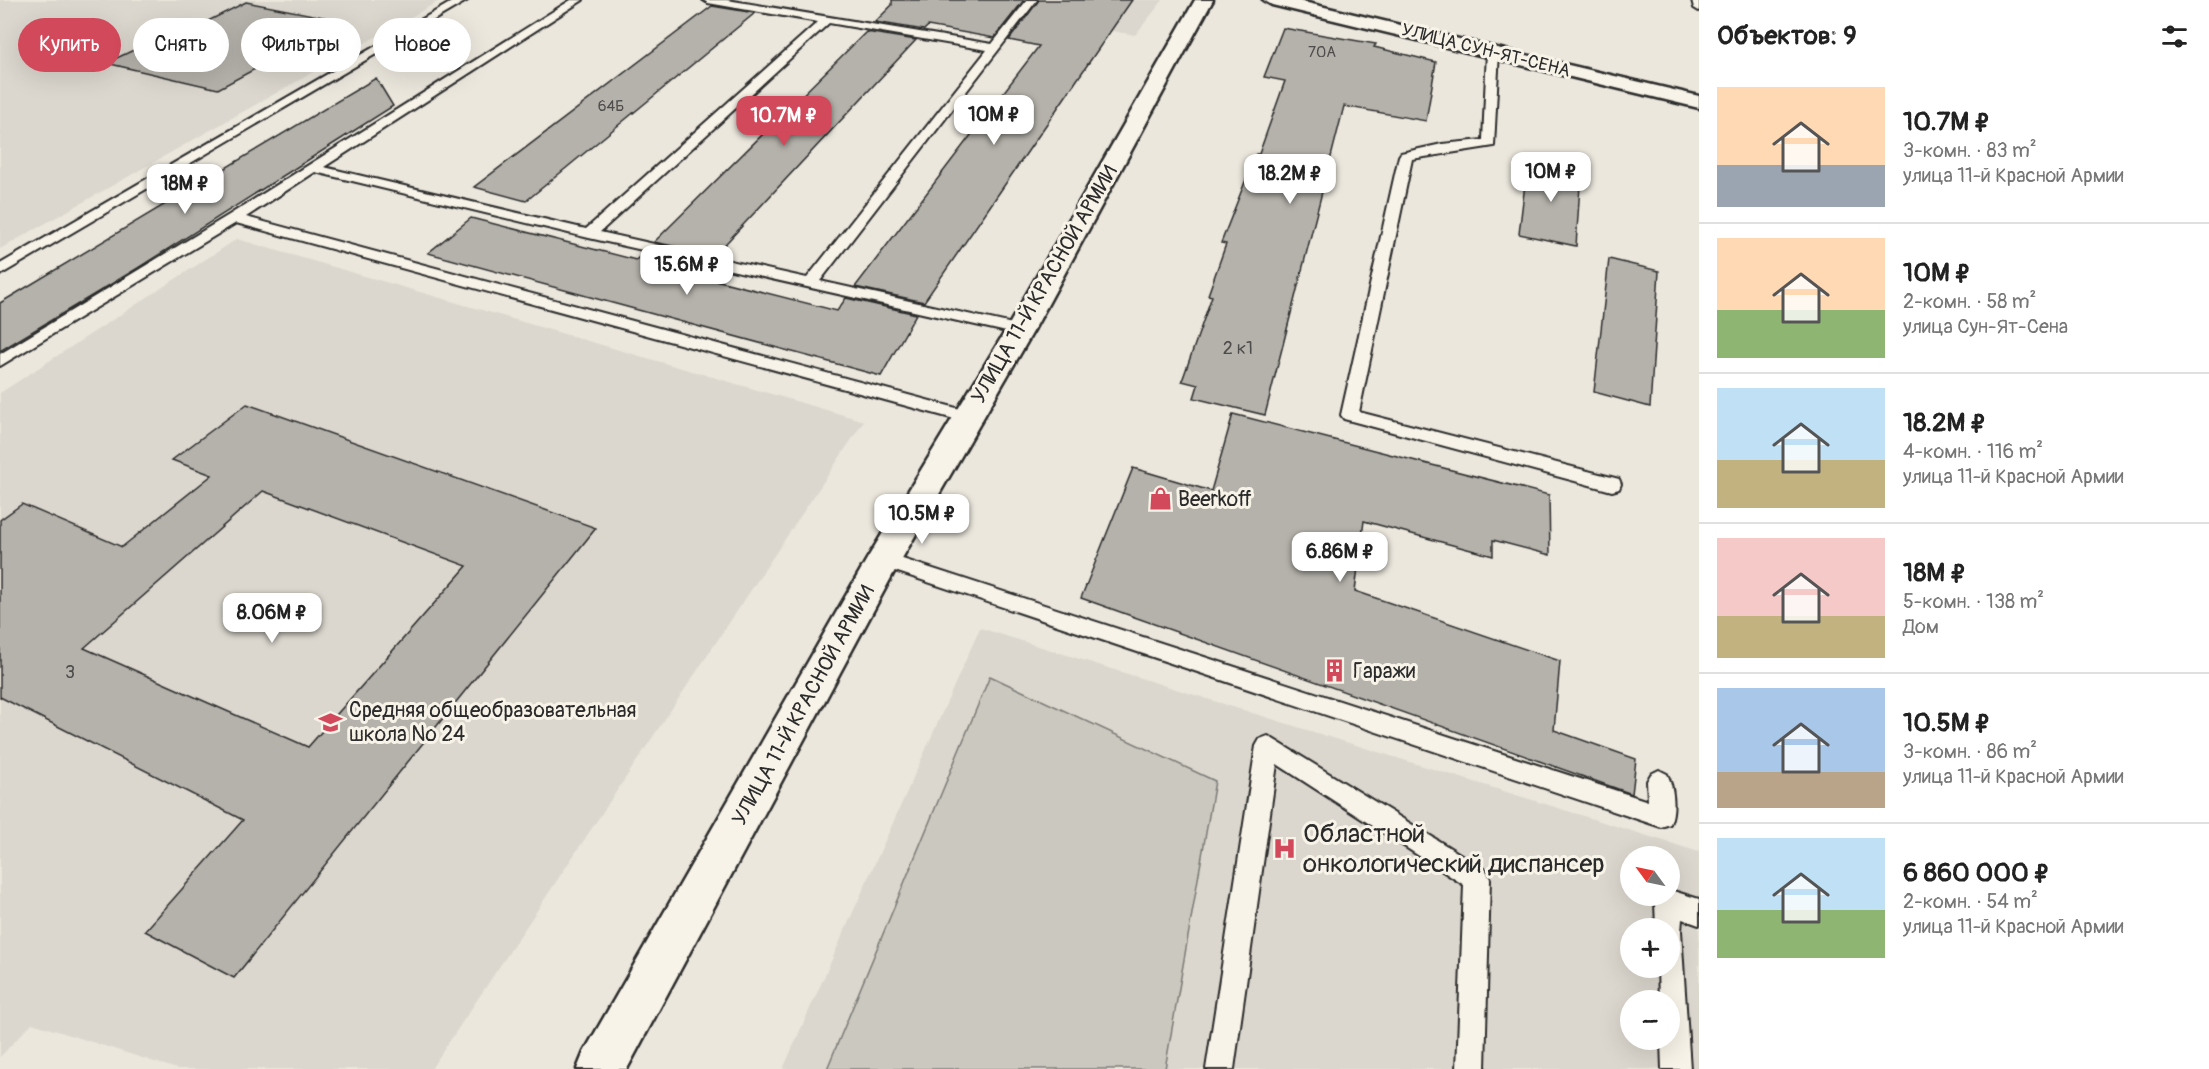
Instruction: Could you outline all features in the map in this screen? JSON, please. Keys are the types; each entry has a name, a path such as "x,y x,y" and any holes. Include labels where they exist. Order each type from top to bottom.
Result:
{"street":[{"name":"УЛИЦА 11-Й КРАСНОЙ АРМИИ","path":"601,1069 884,560 1020,330 1204,0"},
{"name":"УЛИЦА СУН-ЯТ-СЕНА","path":"1272,0 1699,102"}],"lane":[{"path":"0,270 464,0"},
{"path":"0,361 234,218 578,0"},
{"path":"708,0 993,48"},
{"path":"811,283 1032,0"},
{"path":"1698,0 1699,8"},
{"path":"589,234 826,20"},
{"path":"1493,51 1488,143 1406,156 1350,415 1612,484"},
{"path":"313,168 589,234 1020,330"},
{"path":"234,218 969,417"},
{"path":"884,560 1661,816 1659,781"},
{"path":"1220,1069 1268,746 1477,879 1471,1069"},
{"path":"1669,918 1668,902 1699,912"},
{"path":"1672,978 1676,1069"}],"shaded area":[{"path":"0,0 441,0 409,18 373,18 373,38 361,45 361,18 241,18 241,72 313,72 0,249"},
{"path":"1019,0 1163,0 1135,35 1057,22"},
{"name":"Средняя общеобразовательная школа № 24","path":"237,239 864,421 431,1069 177,1069 32,1023 0,1057 0,393"},
{"name":"Областной онкологический диспансер","path":"980,628 1680,846 1620,846 1620,906 1680,906 1680,846 1699,852 1699,1069 783,1069"},
{"path":"990,676 1215,781 1165,1069 827,1069"}],"building":[{"path":"892,0 1024,0 994,38 928,26 924,30 875,22 892,5"},
{"path":"1039,0 1132,0 924,302 855,287 1039,46 1009,40"},
{"path":"246,2 329,18 241,18 241,72 250,72 218,89 145,72 229,72 229,18 214,18"},
{"path":"712,6 755,13 526,201 474,187"},
{"path":"1283,28 1376,44 1374,47 1436,62 1426,121 1344,106 1265,415 1194,398 1198,385 1182,381 1212,296 1208,295 1226,244 1221,243 1256,154 1259,154 1285,81 1264,77"},
{"path":"866,32 916,40 715,255 654,242"},
{"path":"133,50 133,69 121,66 121,56"},
{"path":"376,78 393,106 138,268 0,351 0,303"},
{"path":"1528,159 1581,170 1576,246 1519,234"},
{"path":"471,218 636,260 643,253 705,266 696,275 837,311 846,298 916,314 881,376 428,253"},
{"path":"1609,259 1659,271 1650,407 1594,392"},
{"path":"247,404 596,528 234,978 145,931 243,820 0,697 0,520 22,504 122,547 212,475 172,460","holes":["263,491 467,566 308,747 84,648"]},
{"path":"1233,414 1549,495 1550,555 1493,540 1493,556 1364,521 1355,591 1560,661 1554,730 1636,759 1632,794 1081,598 1133,468 1211,491"}],"place":[{"name":"Beerkoff","path":"1160,499"},
{"name":"Гаражи","path":"1335,671"},
{"name":"Средняя общеобразовательная школа № 24","path":"331,722"},
{"name":"Областной онкологический диспансер","path":"1285,848"}]}
